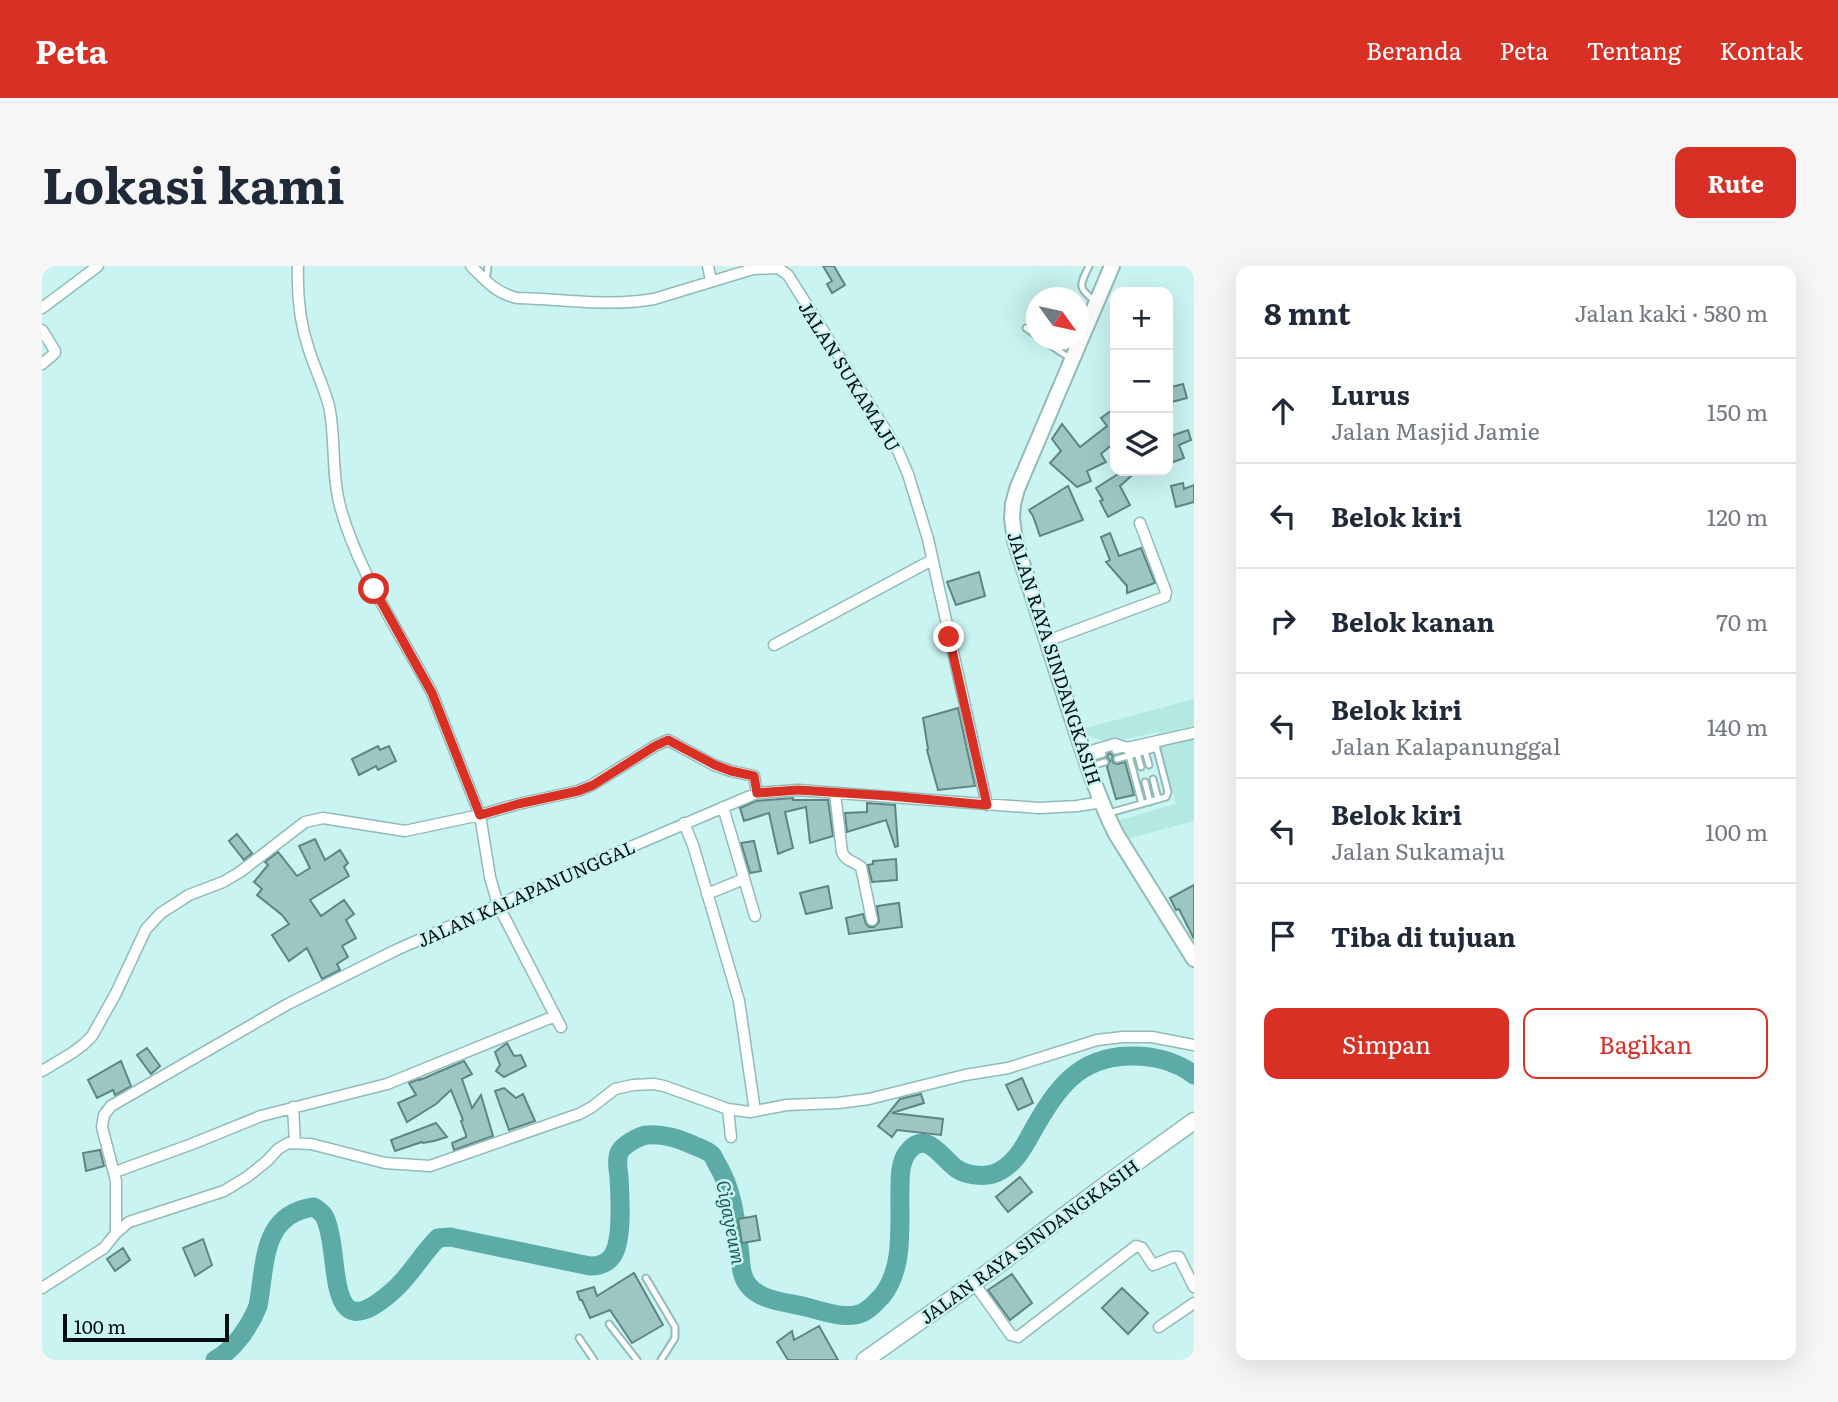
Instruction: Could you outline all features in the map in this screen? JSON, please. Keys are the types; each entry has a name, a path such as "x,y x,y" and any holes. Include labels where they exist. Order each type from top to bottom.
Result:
{"highway":[{"name":"JALAN RAYA SINDANGKASIH","path":"865,1360 1194,1121"}],"main road":[{"name":"JALAN RAYA SINDANGKASIH","path":"1112,266 1023,473 1013,504 1012,518 1015,541 1104,808 1116,834 1194,959"}],"street":[{"path":"42,308 97,266"},
{"path":"298,266 302,325 328,403 336,491 341,510 361,562 432,693 480,815 490,877 498,905 561,1027"},
{"name":"JALAN SUKAMAJU","path":"471,266 486,282 506,296 605,303 654,299 753,269 778,267 788,275 899,453 920,512 987,805"},
{"path":"708,266 710,281"},
{"path":"42,330 55,351 42,363"},
{"path":"1047,641 1166,597 1139,523"},
{"path":"774,645 932,560"},
{"path":"1086,759 1115,744 1144,748 1194,733"},
{"path":"42,1070 72,1053 92,1036 146,929 161,913 189,895 223,882 240,872 305,822 323,818 405,831 480,815 593,785 665,740 672,741 715,765 755,779 757,793"},
{"name":"JALAN KALAPANUNGGAL","path":"116,1228 115,1172 102,1127 104,1115 111,1106 288,1004 396,950 723,807 757,793 798,790 987,805 1104,808"},
{"path":"835,793 842,852 847,860 861,867 872,920"},
{"path":"723,807 755,916"},
{"path":"684,824 693,845 738,1001 755,1111"},
{"path":"707,894 744,878"},
{"path":"115,1172 261,1116 387,1084 555,1016"},
{"path":"42,1288 104,1248 116,1228 224,1191 263,1164 283,1145 295,1140 386,1163 430,1166 579,1114 615,1089 626,1085 664,1086 728,1109 745,1112 787,1105 869,1100 965,1075 1008,1068 1097,1041 1123,1037 1152,1037 1194,1045"},
{"path":"293,1107 295,1140"},
{"path":"728,1109 731,1138"},
{"path":"974,1283 1015,1337 1019,1337 1136,1246 1142,1248 1153,1265 1173,1256 1179,1257 1194,1287"},
{"path":"1159,1327 1194,1303"}],"lane":[{"path":"486,282 488,266"},
{"path":"1089,266 1081,288 1097,302"},
{"path":"1058,350 1073,360"},
{"path":"1115,751 1144,748"},
{"path":"1118,759 1144,748"},
{"path":"1144,748 1149,765"},
{"path":"1141,767 1144,748"},
{"path":"1104,808 1142,804 1166,797 1168,792 1144,748"},
{"path":"1142,804 1144,748"},
{"path":"1086,759 1102,754"},
{"path":"1086,759 1105,762"},
{"path":"1153,779 1158,799"},
{"path":"1145,782 1150,802"},
{"path":"646,1278 675,1327 675,1338 661,1360"},
{"path":"609,1324 637,1360"},
{"path":"579,1338 594,1360"}],"shaded area":[{"path":"1194,699 1194,821 1126,839 1116,821 1176,804 1157,732 1109,743 1090,736 1086,728"}],"building":[{"path":"823,266 834,266 845,285 832,293 827,284 832,281"},
{"path":"1183,384 1187,398 1173,402 1173,387"},
{"path":"1110,412 1110,446 1101,454 1106,462 1087,471 1091,481 1077,487 1050,463 1061,451 1052,439 1062,424 1080,447 1107,426 1101,418"},
{"path":"1188,430 1191,440 1179,445 1184,458 1173,462 1173,435"},
{"path":"1115,476 1131,476 1120,486 1130,505 1108,517 1096,488"},
{"path":"1183,483 1184,489 1194,485 1194,502 1176,507 1171,486"},
{"path":"1068,486 1083,520 1040,536 1029,510"},
{"path":"1110,533 1119,556 1141,548 1155,583 1127,593 1127,586 1106,562 1110,560 1101,537"},
{"path":"979,572 985,596 956,605 947,582"},
{"path":"958,708 975,786 938,790 927,750 923,718"},
{"path":"378,746 380,750 389,746 396,761 378,770 376,766 359,775 352,759"},
{"path":"1110,753 1114,763 1125,762 1134,795 1116,799 1107,767"},
{"path":"793,798 828,800 833,836 810,843 806,807 785,812 793,848 778,854 769,813 744,821 740,808 756,801"},
{"path":"867,803 895,805 898,846 895,847 886,820 847,832 845,813 867,812"},
{"path":"237,834 252,853 244,860 229,841"},
{"path":"315,839 325,860 340,850 348,863 344,867 349,876 310,900 321,916 344,900 354,914 346,920 356,938 342,946 348,957 337,964 340,970 322,979 307,948 289,961 272,935 289,924 257,895 262,889 254,882 268,865 265,862 278,852 297,876 310,868 299,846"},
{"path":"754,841 761,871 750,873 741,843"},
{"path":"896,859 897,880 872,882 868,865 873,864 873,861"},
{"path":"1194,885 1194,939 1179,909 1176,910 1170,898"},
{"path":"828,886 832,908 806,914 800,893"},
{"path":"899,903 902,927 849,934 846,918 863,914 866,924 874,927 879,922 877,906"},
{"path":"507,1043 514,1056 521,1055 526,1066 504,1077 496,1071 500,1065 495,1052"},
{"path":"147,1048 160,1066 151,1074 137,1055"},
{"path":"121,1061 131,1086 115,1095 113,1090 97,1098 88,1080"},
{"path":"464,1061 472,1074 462,1079 472,1108 481,1095 493,1136 454,1150 452,1143 466,1135 451,1090 436,1104 407,1122 398,1103 416,1095 409,1083"},
{"path":"1022,1078 1033,1103 1018,1110 1006,1085"},
{"path":"504,1088 516,1098 523,1094 535,1121 509,1130 495,1091"},
{"path":"921,1094 924,1103 892,1113 943,1119 941,1135 897,1130 892,1137 878,1126 900,1099"},
{"path":"436,1123 447,1137 395,1151 391,1140"},
{"path":"100,1150 104,1166 86,1171 83,1153"},
{"path":"1020,1177 1032,1192 1008,1212 996,1197"},
{"path":"756,1216 760,1240 742,1243 738,1219"},
{"path":"203,1239 212,1265 195,1276 183,1248"},
{"path":"123,1248 130,1260 115,1271 107,1259"},
{"path":"634,1273 663,1325 632,1343 610,1310 590,1318 577,1292 594,1287 597,1296"},
{"path":"1012,1274 1032,1303 1010,1320 988,1290"},
{"path":"1122,1288 1148,1313 1128,1334 1102,1308"},
{"path":"819,1326 838,1360 788,1360 777,1342 792,1331 794,1340"}],"waterway":[{"name":"Cigayeum","path":"215,1360 241,1337 258,1306 265,1258 275,1230 297,1212 314,1207 321,1212 327,1223 340,1295 347,1307 357,1311 373,1306 396,1288 438,1238 450,1237 590,1266 606,1262 613,1255 618,1239 619,1154 629,1143 647,1135 677,1139 706,1150 713,1156 731,1197 743,1274 753,1290 774,1300 834,1314 848,1316 862,1313 882,1296 894,1272 899,1245 901,1170 907,1153 914,1146 927,1144 965,1173 993,1174 1016,1157 1059,1090 1070,1079 1095,1063 1111,1058 1146,1057 1172,1063 1194,1075"}],"route":[{"path":"374,589 432,693 480,815 593,785 665,740 715,765 754,776 757,793 798,790 987,805 949,637"}]}
